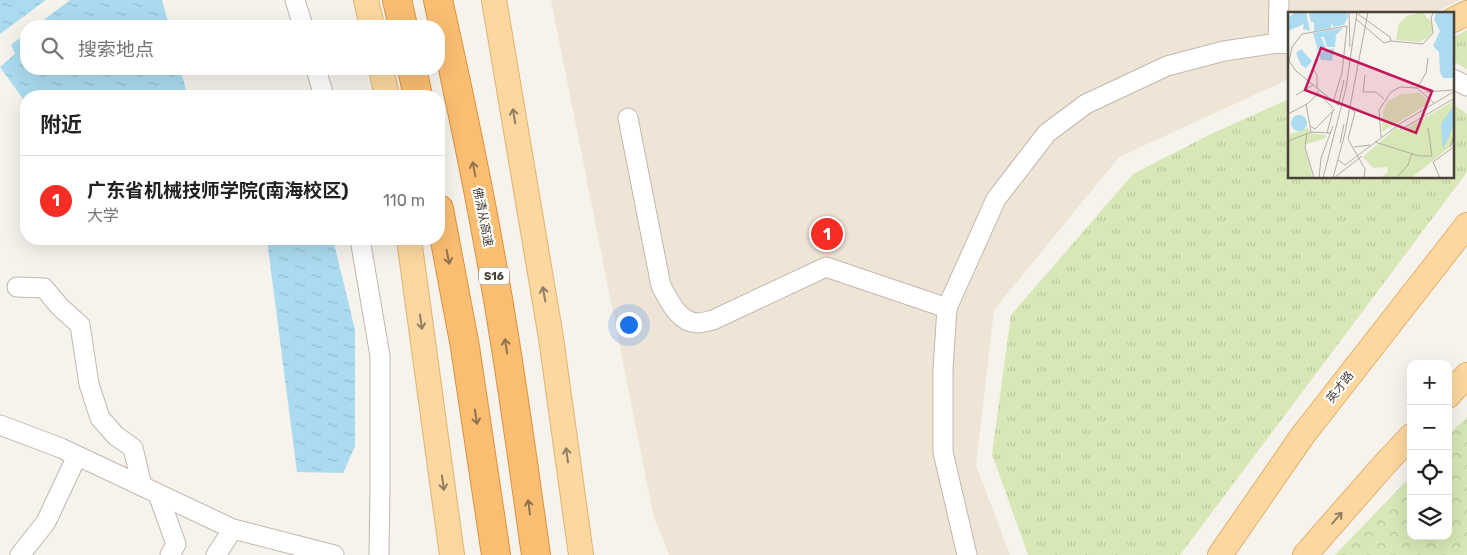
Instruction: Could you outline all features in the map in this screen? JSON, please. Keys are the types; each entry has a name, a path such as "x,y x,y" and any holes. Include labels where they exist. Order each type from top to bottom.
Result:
{"highway":[{"path":"398,0 402,20"},
{"name":"佛清从高速","path":"438,0 442,20"},
{"name":"佛清从高速","path":"445,33 476,177 496,284 536,555"},
{"path":"413,75 417,90"},
{"path":"445,241 465,347 496,555"},
{"path":"487,491 488,555"}],"main road":[{"path":"366,0 371,20"},
{"path":"494,0 551,338 581,555"},
{"path":"1454,20 1467,13"},
{"path":"382,75 386,90"},
{"name":"英才路","path":"1220,555 1303,436 1467,225"},
{"path":"410,245 452,555"},
{"path":"1452,392 1467,375"},
{"path":"1305,555 1407,440"}],"street":[{"path":"296,0 301,20"},
{"path":"967,555 943,452 942,369 947,308 996,199 1047,133 1086,104 1167,66 1224,51 1284,43 1279,0"},
{"path":"318,75 322,90"},
{"path":"1454,80 1467,86"},
{"path":"628,118 661,286 671,304 683,318 696,323 713,320 826,267 947,308"},
{"name":"英才路","path":"1234,555 1320,427 1467,237"},
{"path":"361,245 380,356 379,555"},
{"path":"16,287 44,288 60,307 80,325 89,384 100,418 116,436 133,448 150,490 176,544 170,555"},
{"path":"0,425 77,456 233,529 334,555"},
{"path":"20,555 46,522 77,456"},
{"path":"216,555 233,529"}],"shaded area":[{"path":"551,0 1460,0 1435,12 1288,12 1288,79 1119,157 994,310 976,465 1010,555 669,555 653,514"}],"green space":[{"path":"1467,30 1467,69 1454,62 1454,36"},
{"path":"1288,99 1288,179 1454,179 1454,105 1467,114 1467,172 1180,555 1028,555 992,454 1011,315 1133,174 1211,134"},
{"path":"1467,417 1467,555 1335,555 1407,480 1407,540 1452,540 1452,432"}],"water":[{"path":"0,0 46,0 0,34"},
{"path":"70,0 162,0 167,20 44,20"},
{"path":"20,38 20,75 182,75 186,90 20,90 20,95 0,67 15,54 11,45"},
{"path":"268,245 334,245 355,330 355,446 343,473 297,472"}],"place":[{"name":"广东省机械技师学院(南海校区)","path":"827,234"}]}
